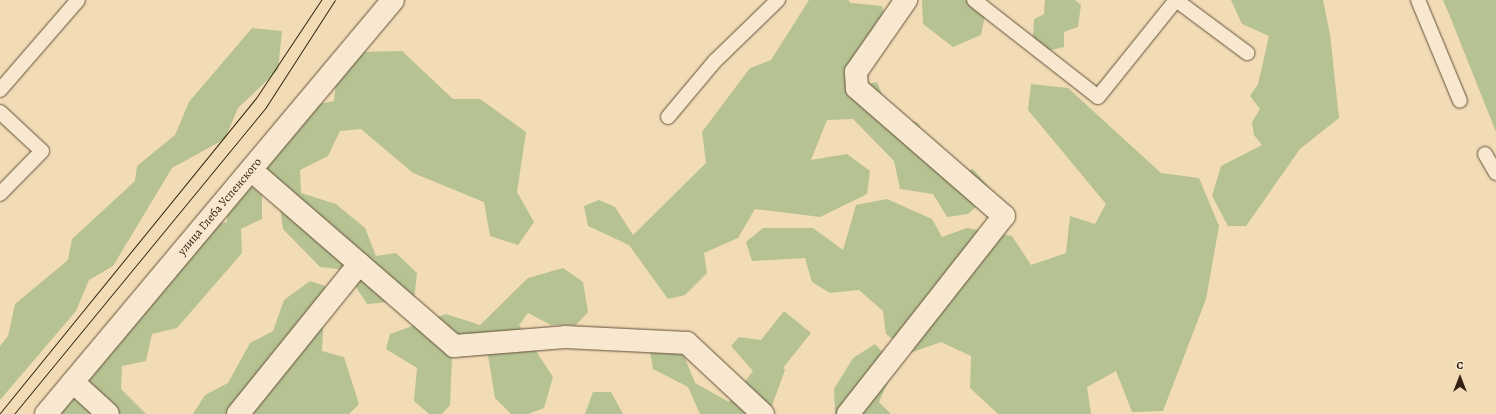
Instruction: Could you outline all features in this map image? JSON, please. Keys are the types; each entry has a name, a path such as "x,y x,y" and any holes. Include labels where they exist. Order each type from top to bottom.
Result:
{"street":[{"name":"улица Глеба Успенского","path":"46,414 393,0"},
{"path":"848,414 1004,216 858,88 856,72 906,0"},
{"path":"250,170 454,346 565,337 687,343 763,414"},
{"path":"238,414 359,264"},
{"path":"73,382 108,414"}],"lane":[{"path":"0,90 78,0"},
{"path":"668,117 715,61 778,0"},
{"path":"974,0 1098,97 1176,0 1247,53"},
{"path":"1418,0 1460,101"},
{"path":"0,112 42,150 0,194"},
{"path":"1484,154 1496,174"}],"green space":[{"path":"809,0 848,0 851,3 882,6 892,42 844,72 849,88 877,82 889,112 918,123 946,178 973,169 993,192 968,214 947,217 933,194 900,189 894,161 853,119 827,120 811,160 847,154 870,171 867,194 820,217 755,209 738,238 704,253 707,273 685,295 668,299 629,245 588,226 584,206 599,200 615,207 633,235 706,163 702,132 750,68 771,60"},
{"path":"922,0 975,0 987,6 981,35 953,47 923,24"},
{"path":"1045,0 1075,0 1081,5 1078,27 1064,32 1064,47 1047,51 1033,37 1034,19 1044,14"},
{"path":"1231,0 1323,0 1330,34 1339,118 1300,149 1246,226 1228,226 1212,196 1221,166 1262,145 1254,135 1252,122 1260,109 1250,96 1258,84 1269,36 1242,24"},
{"path":"1443,0 1496,0 1496,132 1449,14"},
{"path":"252,28 282,31 278,70 238,108 225,139 172,168 113,266 89,280 76,311 0,400 0,346 8,336 15,304 68,260 72,239 135,181 137,166 175,135 189,102"},
{"path":"402,51 453,99 480,99 526,132 517,192 534,222 518,245 490,236 484,202 413,173 361,129 340,131 328,156 300,170 301,193 336,204 365,228 376,256 396,253 417,273 414,300 367,304 345,270 320,267 283,229 277,186 260,170 289,110 334,101 337,73 360,52"},
{"path":"1031,84 1068,88 1161,173 1199,178 1219,226 1206,299 1163,411 1132,412 1116,371 1087,387 1091,414 998,414 970,388 971,356 941,342 910,353 886,334 883,311 859,290 830,293 812,282 805,258 752,261 746,242 763,228 813,228 843,250 856,205 887,199 932,219 942,237 967,228 1012,236 1031,265 1066,253 1070,216 1095,224 1106,204 1028,110"},
{"path":"249,184 262,195 262,219 241,229 242,253 177,328 152,334 146,361 122,366 121,389 146,414 50,414 214,225 227,222 227,195"},
{"path":"563,268 583,282 588,312 576,325 551,325 528,313 519,325 553,377 544,408 528,414 511,414 495,398 488,355 452,357 450,405 442,414 429,414 414,401 417,368 386,349 390,334 446,314 480,325 528,278"},
{"path":"310,281 325,286 322,351 344,357 359,404 349,414 193,414 205,395 228,383 250,343 273,331 284,300"},
{"path":"784,311 811,333 783,368 785,370 769,414 700,414 688,387 653,369 648,340 679,343 695,383 729,402 753,371 731,346 739,337 761,340"},
{"path":"875,344 895,366 879,402 891,414 835,414 834,389 853,358"},
{"path":"593,392 611,392 623,414 585,414"}],"tram line":[{"path":"0,413 256,98 321,0"},
{"path":"14,414 266,107 335,0"}]}
